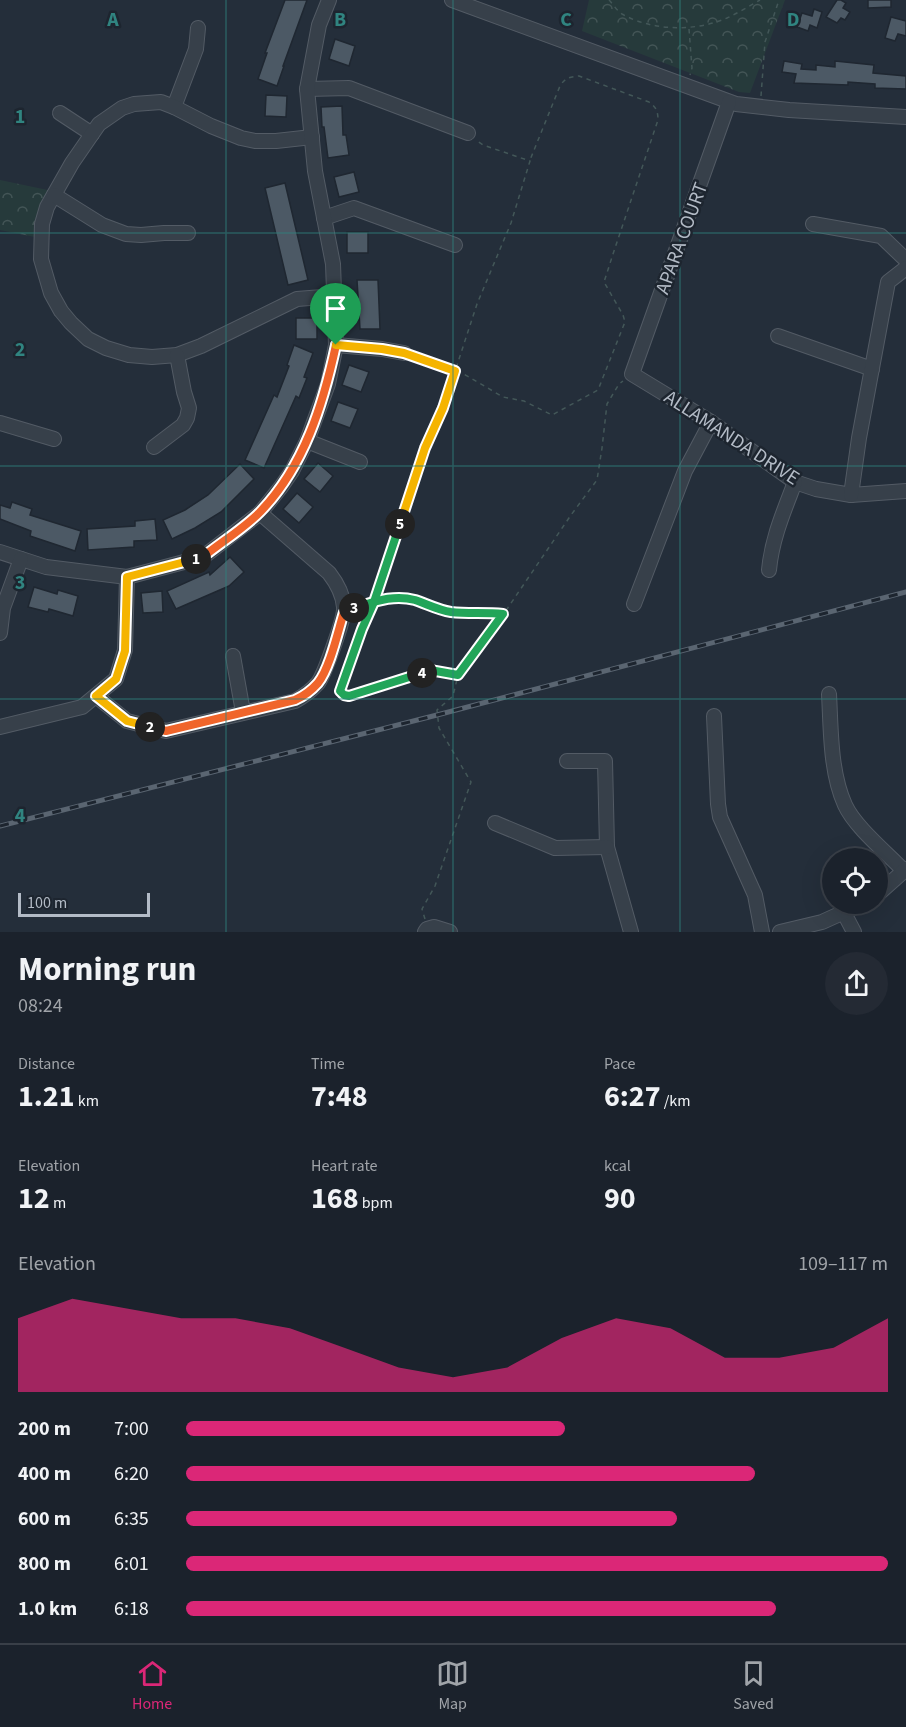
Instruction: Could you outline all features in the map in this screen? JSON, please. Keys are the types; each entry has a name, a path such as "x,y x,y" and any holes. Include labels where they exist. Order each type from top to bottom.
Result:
{"street":[{"path":"0,552 46,567 127,577 203,557 260,513 292,471 307,441 328,384 336,345 333,264 315,171 307,88 320,25 329,0"},
{"path":"452,0 729,102 764,108 906,117"},
{"path":"174,107 196,49 198,28"},
{"path":"307,88 348,88 468,133"},
{"path":"312,136 276,141 255,141 211,126 161,102 134,104 122,108 99,124 47,207 42,224 41,259 51,293 71,323 88,339 106,348 129,355 152,357 177,355 201,346 297,299 335,296"},
{"name":"APARA COURT","path":"632,374 729,102"},
{"path":"60,113 92,134"},
{"path":"54,195 102,225 126,234 141,236 188,233"},
{"path":"324,218 354,208 455,245"},
{"path":"813,224 881,236 906,260"},
{"path":"851,495 859,438 888,282 906,268"},
{"path":"778,336 872,369"},
{"path":"336,345 404,353"},
{"path":"154,447 171,436 187,418 189,408 177,355"},
{"name":"ALLAMANDA DRIVE","path":"632,374 711,422 795,482 816,489 851,495 906,491"},
{"path":"634,604 685,471 711,422"},
{"path":"0,423 54,439"},
{"path":"307,441 360,462"},
{"path":"769,570 771,550 778,524 795,482"},
{"path":"96,696 127,721 166,731 295,700 312,690 324,673 344,612 341,596 328,573 260,513"},
{"path":"0,633 3,609 21,559"},
{"path":"0,727 82,707 116,679 125,651 127,577"},
{"path":"233,656 243,712"},
{"path":"829,694 836,779 845,806 866,832 905,870 888,885"},
{"path":"714,716 720,817 755,895 762,932"},
{"path":"567,761 605,761 607,848 631,932"},
{"path":"495,823 555,848 607,848"},
{"path":"780,932 822,922 842,914"},
{"path":"845,914 854,932"},
{"path":"426,930 434,927 450,932"}],"path":[{"path":"609,0 620,13 639,20 662,27 689,28 726,19 760,0"},
{"path":"761,99 765,42 779,0"},
{"path":"689,28 692,68 689,78"},
{"path":"404,353 455,370 503,397 524,402 552,415 598,390 625,322 604,282 658,120 655,106 579,76 570,76 560,86 530,160 511,223 477,304 455,370 443,408 422,459 374,602 340,691 349,696 430,670 458,675"},
{"path":"468,133 483,146 530,160"},
{"path":"426,930 422,909 435,886 471,782 439,728 437,710 453,696 458,675 597,480 607,404 619,384 632,374"},
{"path":"344,612 384,599 405,598 453,612 503,614"}],"green space":[{"path":"589,0 785,0 750,93 739,92 582,31"},
{"path":"0,180 57,192 40,238 0,230"}],"building":[{"path":"285,0 307,0 277,86 258,79"},
{"path":"837,0 846,3 843,8 850,12 845,20 841,18 837,23 826,17"},
{"path":"868,0 891,0 891,7 868,8"},
{"path":"814,9 822,12 817,28 810,25 808,31 797,27 802,13 812,16"},
{"path":"891,17 906,21 906,36 898,34 895,41 885,38"},
{"path":"335,39 355,46 349,66 329,59"},
{"path":"784,61 802,64 801,69 816,70 816,65 835,67 835,61 874,65 873,73 906,76 906,89 875,88 875,84 848,82 848,85 794,83 796,74 782,72"},
{"path":"266,95 287,96 286,117 265,116"},
{"path":"342,106 343,135 346,135 349,155 328,158 321,107"},
{"path":"354,172 359,192 339,197 334,177"},
{"path":"285,183 308,280 288,285 265,188"},
{"path":"347,232 368,232 368,253 347,253"},
{"path":"357,280 378,280 380,329 360,329"},
{"path":"296,318 317,318 317,339 296,339"},
{"path":"294,345 313,353 304,377 307,378 299,398 296,396 264,468 245,460 274,395 277,397"},
{"path":"349,365 369,372 361,392 342,385"},
{"path":"338,402 358,409 350,428 331,421"},
{"path":"318,463 333,476 320,492 304,479"},
{"path":"240,464 254,479 221,512 172,539 163,520 185,510 208,495"},
{"path":"297,493 313,507 299,523 283,509"},
{"path":"12,502 32,509 30,515 81,531 75,551 30,536 31,531 0,519 0,505 10,508"},
{"path":"155,519 157,540 134,541 134,547 88,550 87,529 135,526 135,521"},
{"path":"230,557 244,572 229,586 176,609 167,591 209,572 210,575"},
{"path":"34,587 57,594 58,590 78,596 73,616 49,609 48,612 28,607"},
{"path":"162,591 163,612 143,613 141,593"}],"railway":[{"path":"0,826 437,715 906,592"}],"route":[{"path":"336,345 328,384 301,455 281,487 260,513 203,557 127,577 125,651 116,679 96,696 127,721 166,731 305,696 319,682 324,673 344,612 374,602 384,599 416,600 434,608 453,612 503,614 458,675 430,670 349,696 340,691 374,602 425,448 443,408 455,371 404,353 336,345"}]}
